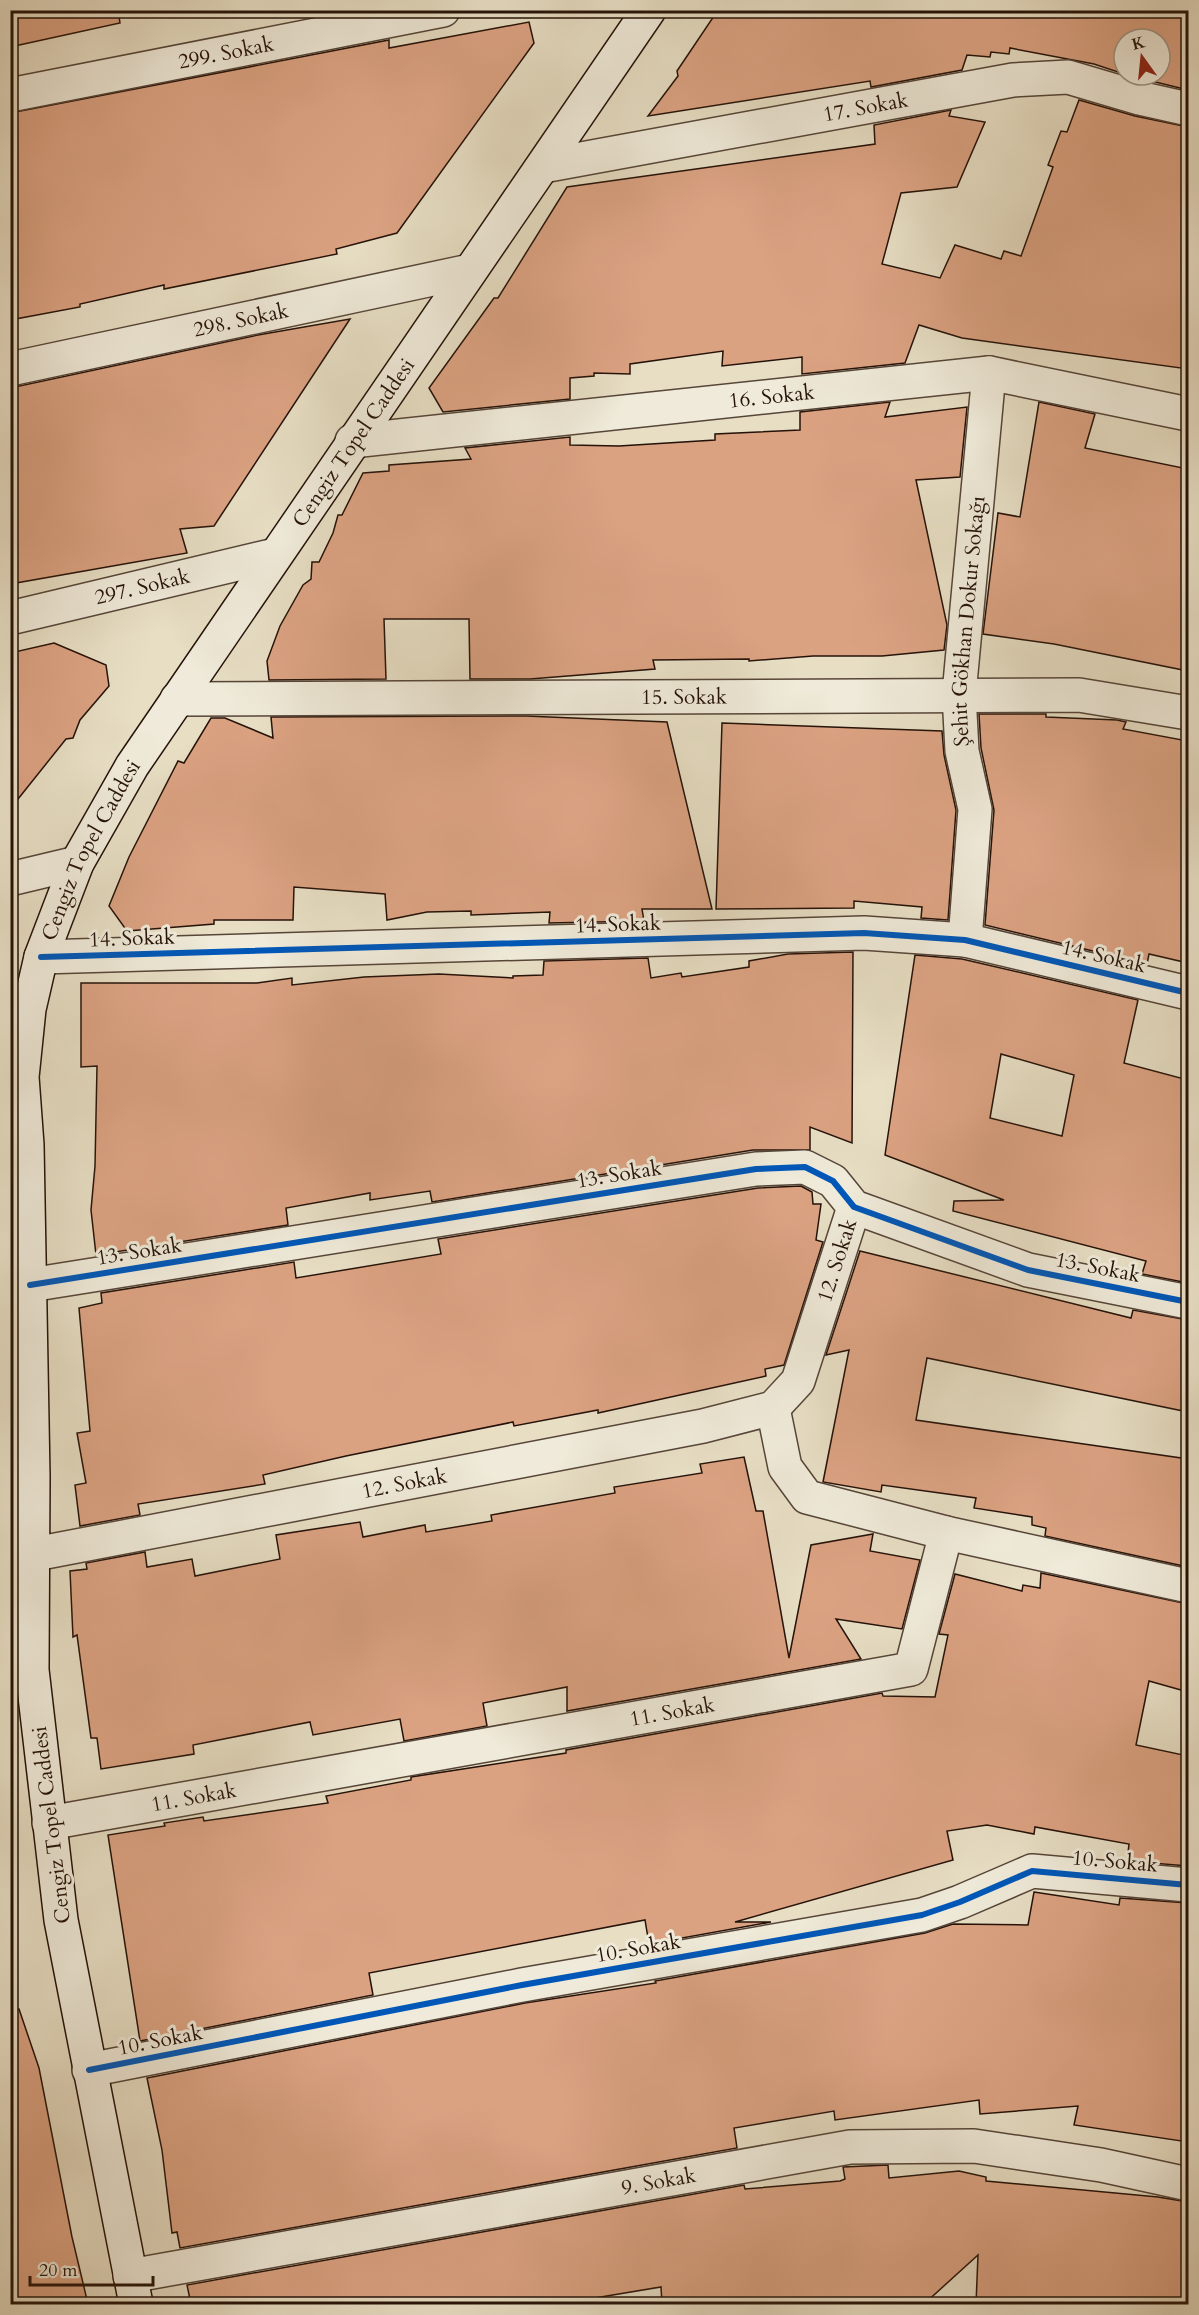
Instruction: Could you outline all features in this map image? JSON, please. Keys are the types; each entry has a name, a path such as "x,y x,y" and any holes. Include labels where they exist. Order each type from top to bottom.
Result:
{"street":[{"name":"299. Sokak","path":"10,96 443,10"},
{"name":"Cengiz Topel Caddesi","path":"133,2290 61,1920 49,1823 21,1672 34,1554 21,1397 30,1285 19,1147 22,1077 29,1009 41,957 77,863 132,766 352,441 649,10"},
{"name":"17. Sokak","path":"543,166 1013,80 1068,77 1139,98 1188,109"},
{"name":"298. Sokak","path":"10,369 470,271"},
{"name":"16. Sokak","path":"352,441 989,373 1188,414"},
{"name":"Şehit Gökhan Dokur Sokağı","path":"965,940 975,809 962,751 959,694 989,373"},
{"name":"297. Sokak","path":"10,618 275,555"},
{"name":"15. Sokak","path":"177,699 1079,695 1188,713"},
{"path":"10,879 77,863"},
{"name":"14. Sokak","path":"41,957 864,933 965,940 1188,993"},
{"name":"13. Sokak","path":"30,1285 756,1169 805,1167 833,1180 854,1207 1028,1270 1188,1302"},
{"name":"12. Sokak","path":"34,1554 703,1426 773,1408 798,1381 854,1207"},
{"path":"773,1408 785,1467 807,1497 946,1533 1188,1586"},
{"name":"11. Sokak","path":"49,1823 911,1669 946,1533"},
{"name":"10. Sokak","path":"89,2070 522,1985 922,1915 960,1902 1032,1871 1188,1885"},
{"name":"9. Sokak","path":"133,2290 849,2147 974,2146 1101,2165 1188,2184"}],"building":[{"path":"10,10 118,10 120,23 10,47"},
{"path":"718,10 1188,10 1188,90 1172,86 1172,27 1112,27 1112,70 1094,64 1010,48 1009,54 991,52 990,57 967,55 962,70 871,87 870,81 648,116 678,76 677,71"},
{"path":"529,22 534,43 397,233 336,249 337,254 164,289 164,285 80,304 80,307 10,320 10,113 389,40 389,48"},
{"path":"1079,100 1135,116 1188,127 1188,369 962,338 919,325 905,363 802,374 802,357 722,366 723,351 630,364 630,374 594,373 594,376 570,378 570,399 443,412 429,388 494,298 498,298 567,187 875,144 874,125 951,110 949,116 985,122 957,187 901,193 882,264 940,278 955,245 1001,259 1004,251 1021,256 1053,167 1048,165 1061,131 1067,132"},
{"path":"350,319 214,526 180,529 187,553 10,584 10,388 258,335"},
{"path":"890,402 885,417 967,407 960,477 916,480 947,625 944,650 882,656 813,656 749,661 749,659 653,660 655,669 530,679 470,679 469,619 384,619 386,679 269,680 267,661 280,626 303,585 311,579 312,562 319,562 333,533 338,515 342,515 363,473 389,471 389,465 471,459 465,448 570,437 570,445 619,446 715,440 715,434 800,430 800,412"},
{"path":"1039,402 1095,414 1085,448 1188,469 1188,671 1054,644 983,634 998,513 1020,517"},
{"path":"54,643 106,665 109,686 80,720 73,738 66,739 10,809 10,653"},
{"path":"979,714 1046,714 1046,717 1117,720 1126,722 1123,729 1188,741 1188,963 1149,954 1147,964 985,925 994,810 981,748"},
{"path":"526,716 667,722 712,909 642,909 644,921 549,923 550,912 471,915 471,911 427,912 387,920 385,894 294,887 293,920 214,920 214,924 127,931 109,906 129,857 178,761 184,763 211,718 225,718 273,738 271,717"},
{"path":"722,723 942,731 944,755 956,810 948,920 921,918 922,907 854,901 854,908 716,909"},
{"path":"853,952 852,1143 810,1127 810,1150 753,1150 432,1202 430,1191 370,1200 370,1193 286,1208 288,1225 96,1255 91,1210 95,1166 97,1066 81,1067 81,983 257,983 292,978 292,985 364,977 439,974 513,978 513,976 543,975 544,961 648,958 651,978 681,973 682,977 749,967 749,961 788,954"},
{"path":"915,955 962,959 1138,1000 1124,1063 1188,1080 1188,1283 1142,1274 1146,1261 953,1211 954,1201 1004,1200 885,1155","holes":["1001,1054 1074,1075 1062,1136 990,1118"]},
{"path":"801,1186 812,1192 813,1204 821,1204 816,1240 823,1242 784,1365 765,1369 766,1376 598,1413 598,1410 514,1426 513,1422 346,1456 263,1475 265,1484 138,1504 140,1515 80,1526 75,1485 86,1483 77,1433 90,1431 79,1308 102,1303 101,1293 294,1262 296,1278 441,1254 438,1239 758,1188"},
{"path":"860,1251 1131,1318 1133,1310 1188,1320 1188,1412 927,1358 916,1420 1188,1459 1188,1567 1045,1536 1046,1528 1032,1525 1032,1517 974,1508 976,1498 882,1485 881,1492 823,1482 849,1350 826,1355"},
{"path":"744,1457 756,1511 763,1511 789,1658 811,1545 873,1534 870,1551 920,1560 902,1629 836,1619 861,1659 567,1711 567,1687 483,1703 487,1726 404,1741 400,1719 313,1735 310,1722 193,1745 194,1754 101,1769 97,1738 91,1738 77,1635 73,1637 70,1571 87,1569 86,1563 145,1552 147,1567 192,1559 195,1576 280,1559 276,1535 360,1522 363,1537 425,1525 426,1532 492,1521 491,1515 615,1493 614,1487 702,1473 700,1464"},
{"path":"1041,1573 1188,1604 1188,1692 1149,1681 1136,1745 1188,1756 1188,1866 1127,1861 1129,1844 1035,1827 1034,1834 987,1825 947,1831 953,1860 735,1922 771,1922 649,1944 645,1920 369,1973 373,1995 140,2041 108,1835 203,1817 204,1821 328,1803 326,1796 411,1780 411,1777 566,1753 566,1750 882,1693 883,1696 935,1697 948,1635 939,1634 955,1574 1022,1591 1023,1585 1040,1588"},
{"path":"1034,1892 1119,1905 1120,1898 1188,1903 1188,2142 1074,2125 1078,2106 980,2114 979,2100 835,2120 834,2111 734,2128 737,2148 180,2248 177,2232 172,2233 162,2150 147,2078 525,2003 656,1983 655,1981 925,1933 953,1924 1028,1925"},
{"path":"19,2009 39,2068 72,2237 88,2304 10,2304 10,2010"},
{"path":"888,2165 889,2178 959,2171 986,2177 986,2181 1158,2197 1188,2202 1188,2304 976,2304 978,2255 924,2304 662,2304 661,2287 559,2304 191,2304 187,2285 744,2185 745,2189 840,2181 845,2179 843,2167"}],"cycle path":[{"path":"41,957 864,933 965,940 1188,993"},
{"path":"30,1285 756,1169 805,1167 833,1181 854,1207 1028,1270 1188,1302"},
{"path":"89,2070 522,1985 922,1915 960,1902 1032,1871 1188,1885"}]}
